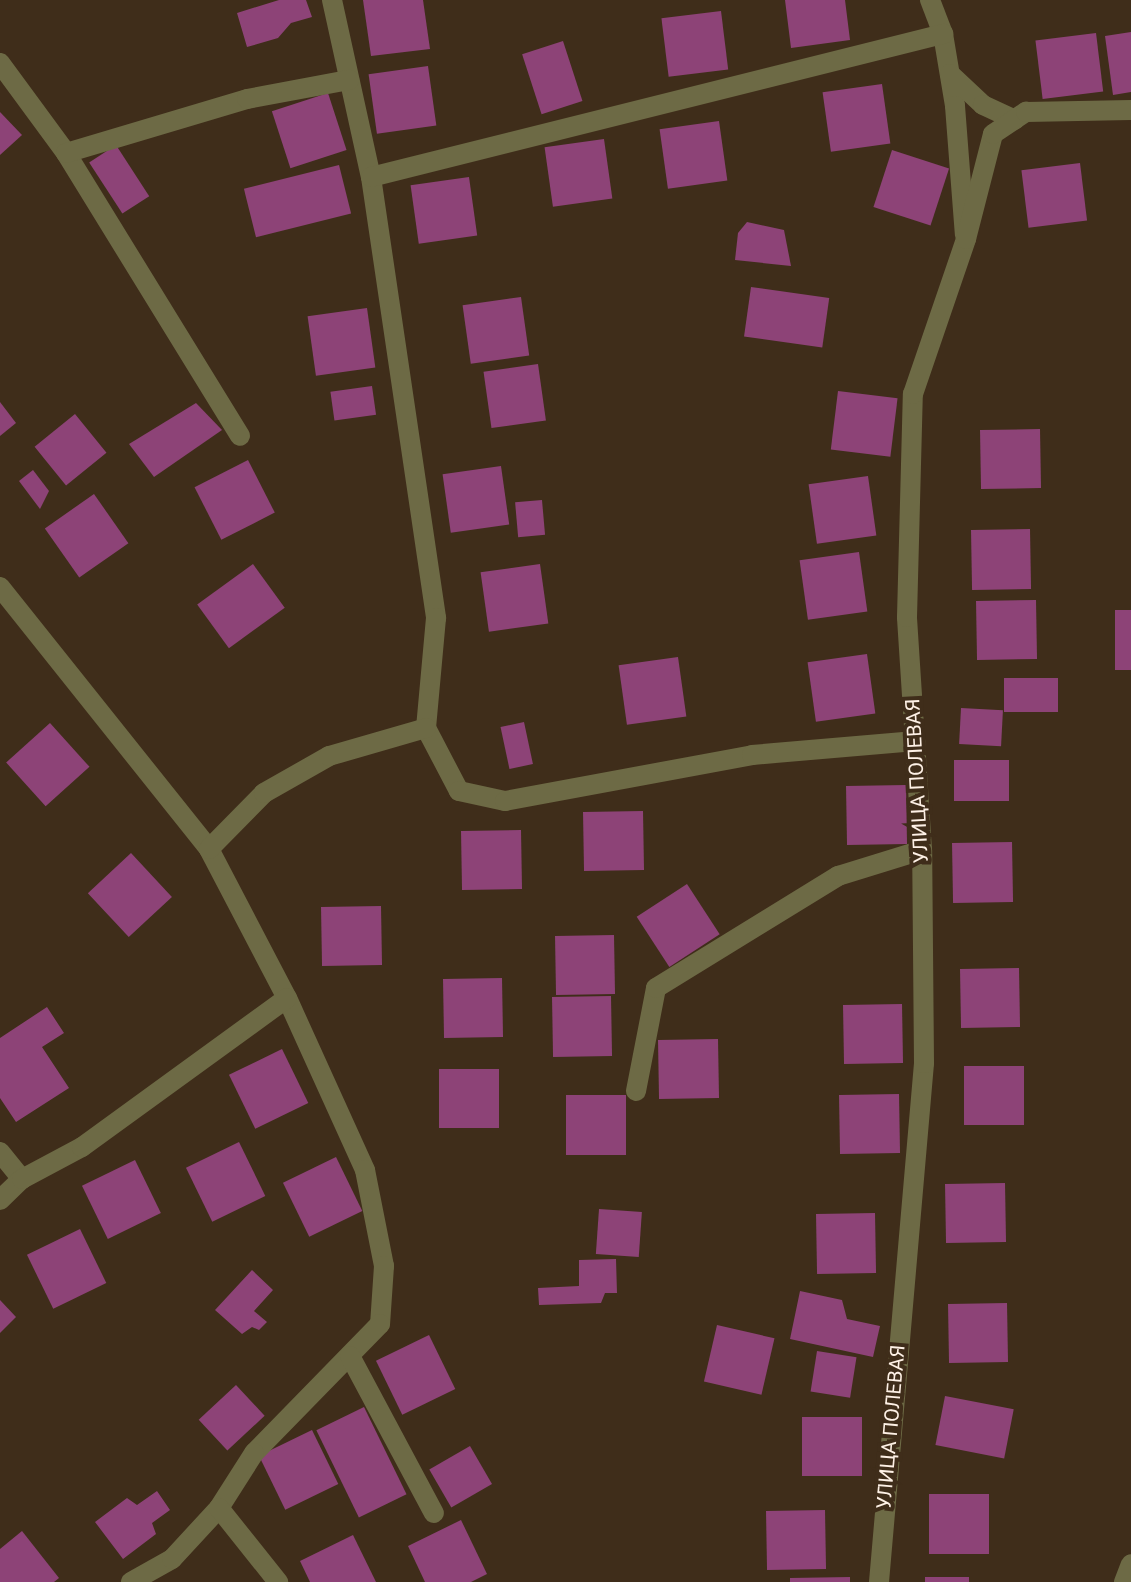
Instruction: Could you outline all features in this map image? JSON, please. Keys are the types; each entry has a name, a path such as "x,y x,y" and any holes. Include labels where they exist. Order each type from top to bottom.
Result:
{"street":[{"path":"332,0 371,177 436,618 426,728 459,791 505,801 752,755 915,741"},
{"path":"930,0 943,34 950,74 966,239"},
{"path":"371,177 943,34"},
{"path":"0,63 66,153 240,436"},
{"path":"950,74 983,105 1015,120 1026,112 1131,110"},
{"path":"66,153 247,99 349,80"},
{"name":"УЛИЦА ПОЛЕВАЯ","path":"879,1582 924,1063 922,850 907,617 913,394 966,239 993,134 1015,120"},
{"path":"0,587 209,849 287,998 365,1170 384,1266 380,1324 254,1453 219,1508 172,1559 131,1582"},
{"path":"209,849 264,793 329,756 426,728"},
{"path":"636,1091 656,988 838,876 922,850"},
{"path":"0,1200 22,1179 82,1147 287,998"},
{"path":"0,1152 22,1179"},
{"path":"350,1356 434,1513"},
{"path":"219,1508 278,1582"},
{"path":"1124,1582 1131,1564"}],"building":[{"path":"279,0 306,0 312,17 291,23 278,38 247,47 237,13"},
{"path":"363,0 423,0 430,49 371,56"},
{"path":"785,0 845,0 850,40 791,48"},
{"path":"721,11 728,70 669,77 661,18"},
{"path":"1131,32 1131,92 1113,95 1105,36"},
{"path":"1096,33 1103,92 1043,99 1035,40"},
{"path":"563,41 582,101 542,114 522,54"},
{"path":"428,66 436,125 377,134 369,74"},
{"path":"882,84 890,143 831,152 823,92"},
{"path":"328,93 347,150 290,168 272,111"},
{"path":"0,112 22,135 0,155"},
{"path":"719,121 727,180 668,189 660,129"},
{"path":"604,139 612,198 553,207 545,147"},
{"path":"116,145 149,196 122,214 89,162"},
{"path":"892,150 949,169 931,226 873,207"},
{"path":"1080,163 1087,221 1029,228 1021,170"},
{"path":"339,165 351,214 256,237 244,189"},
{"path":"469,177 477,235 419,244 411,185"},
{"path":"747,222 784,230 791,266 735,260 738,233"},
{"path":"751,287 829,298 822,348 744,337"},
{"path":"521,297 529,355 471,364 463,305"},
{"path":"367,308 375,367 316,376 308,316"},
{"path":"538,364 546,420 491,428 484,372"},
{"path":"372,386 376,415 334,421 330,392"},
{"path":"838,391 898,398 890,457 831,450"},
{"path":"0,402 16,423 0,436"},
{"path":"196,403 222,430 154,477 129,444"},
{"path":"75,414 106,453 66,486 35,447"},
{"path":"1040,429 1041,488 981,489 980,430"},
{"path":"248,460 275,513 221,540 195,487"},
{"path":"501,466 509,524 451,533 443,474"},
{"path":"33,470 49,491 40,509 19,481"},
{"path":"868,476 876,535 817,544 809,484"},
{"path":"94,494 128,543 79,578 45,528"},
{"path":"542,500 545,535 518,537 515,502"},
{"path":"1030,529 1031,589 972,590 971,530"},
{"path":"859,552 867,611 808,620 800,560"},
{"path":"253,564 285,608 229,648 197,605"},
{"path":"540,564 548,623 489,632 481,572"},
{"path":"1036,600 1037,659 977,660 976,601"},
{"path":"1115,610 1131,610 1131,670 1115,670"},
{"path":"867,654 875,713 816,722 808,662"},
{"path":"678,657 686,716 627,725 619,665"},
{"path":"1004,678 1058,678 1058,712 1004,712"},
{"path":"961,708 1003,710 1001,746 959,744"},
{"path":"524,722 533,764 509,769 501,727"},
{"path":"50,723 89,767 46,806 6,762"},
{"path":"954,760 1009,760 1009,801 954,801"},
{"path":"906,785 907,844 847,845 846,786"},
{"path":"643,811 644,870 584,871 583,812"},
{"path":"521,830 522,889 462,890 461,831"},
{"path":"1012,842 1013,902 953,903 952,843"},
{"path":"131,853 172,897 129,937 88,893"},
{"path":"687,884 720,934 669,967 637,917"},
{"path":"381,906 382,965 322,966 321,907"},
{"path":"614,935 615,994 556,995 555,936"},
{"path":"1019,968 1020,1027 961,1028 960,969"},
{"path":"502,978 503,1037 444,1038 443,979"},
{"path":"611,996 612,1056 553,1057 552,997"},
{"path":"902,1004 903,1063 844,1064 843,1005"},
{"path":"47,1007 64,1033 42,1047 69,1088 16,1122 0,1098 0,1038"},
{"path":"718,1039 719,1098 659,1099 658,1040"},
{"path":"282,1049 308,1103 255,1129 229,1075"},
{"path":"964,1066 1024,1066 1024,1125 964,1125"},
{"path":"439,1069 499,1069 499,1128 439,1128"},
{"path":"899,1094 900,1153 840,1154 839,1095"},
{"path":"566,1095 626,1095 626,1155 566,1155"},
{"path":"239,1142 265,1196 212,1222 186,1168"},
{"path":"336,1157 362,1211 309,1237 283,1183"},
{"path":"135,1160 161,1213 108,1239 82,1186"},
{"path":"1005,1183 1006,1242 946,1243 945,1184"},
{"path":"599,1209 642,1212 639,1257 596,1254"},
{"path":"875,1213 876,1273 817,1274 816,1214"},
{"path":"80,1229 106,1283 53,1309 27,1255"},
{"path":"616,1259 617,1293 605,1293 601,1303 539,1305 538,1288 579,1286 579,1260"},
{"path":"252,1270 273,1290 254,1311 267,1322 259,1330 252,1327 242,1334 215,1310"},
{"path":"800,1291 842,1300 847,1319 880,1326 873,1357 790,1339"},
{"path":"0,1300 16,1317 0,1333"},
{"path":"1007,1303 1008,1362 949,1363 948,1304"},
{"path":"717,1325 774,1338 761,1395 704,1382"},
{"path":"429,1335 455,1389 402,1415 376,1361"},
{"path":"817,1351 857,1357 850,1398 811,1391"},
{"path":"236,1385 265,1416 227,1450 199,1420"},
{"path":"945,1396 1014,1409 1004,1458 935,1445"},
{"path":"364,1407 407,1494 359,1517 316,1430"},
{"path":"802,1417 862,1417 862,1476 802,1476"},
{"path":"312,1430 338,1484 285,1510 259,1456"},
{"path":"470,1446 492,1484 451,1508 429,1470"},
{"path":"157,1491 170,1510 152,1523 156,1534 123,1559 95,1522 127,1498 137,1505"},
{"path":"929,1494 989,1494 989,1554 929,1554"},
{"path":"825,1510 826,1569 767,1570 766,1511"},
{"path":"461,1520 487,1574 471,1582 425,1582 408,1546"},
{"path":"22,1531 59,1578 54,1582 0,1582 0,1549"},
{"path":"353,1535 376,1582 310,1582 300,1561"},
{"path":"850,1577 850,1582 790,1582 790,1578"},
{"path":"925,1577 969,1577 969,1582 925,1582"}]}
